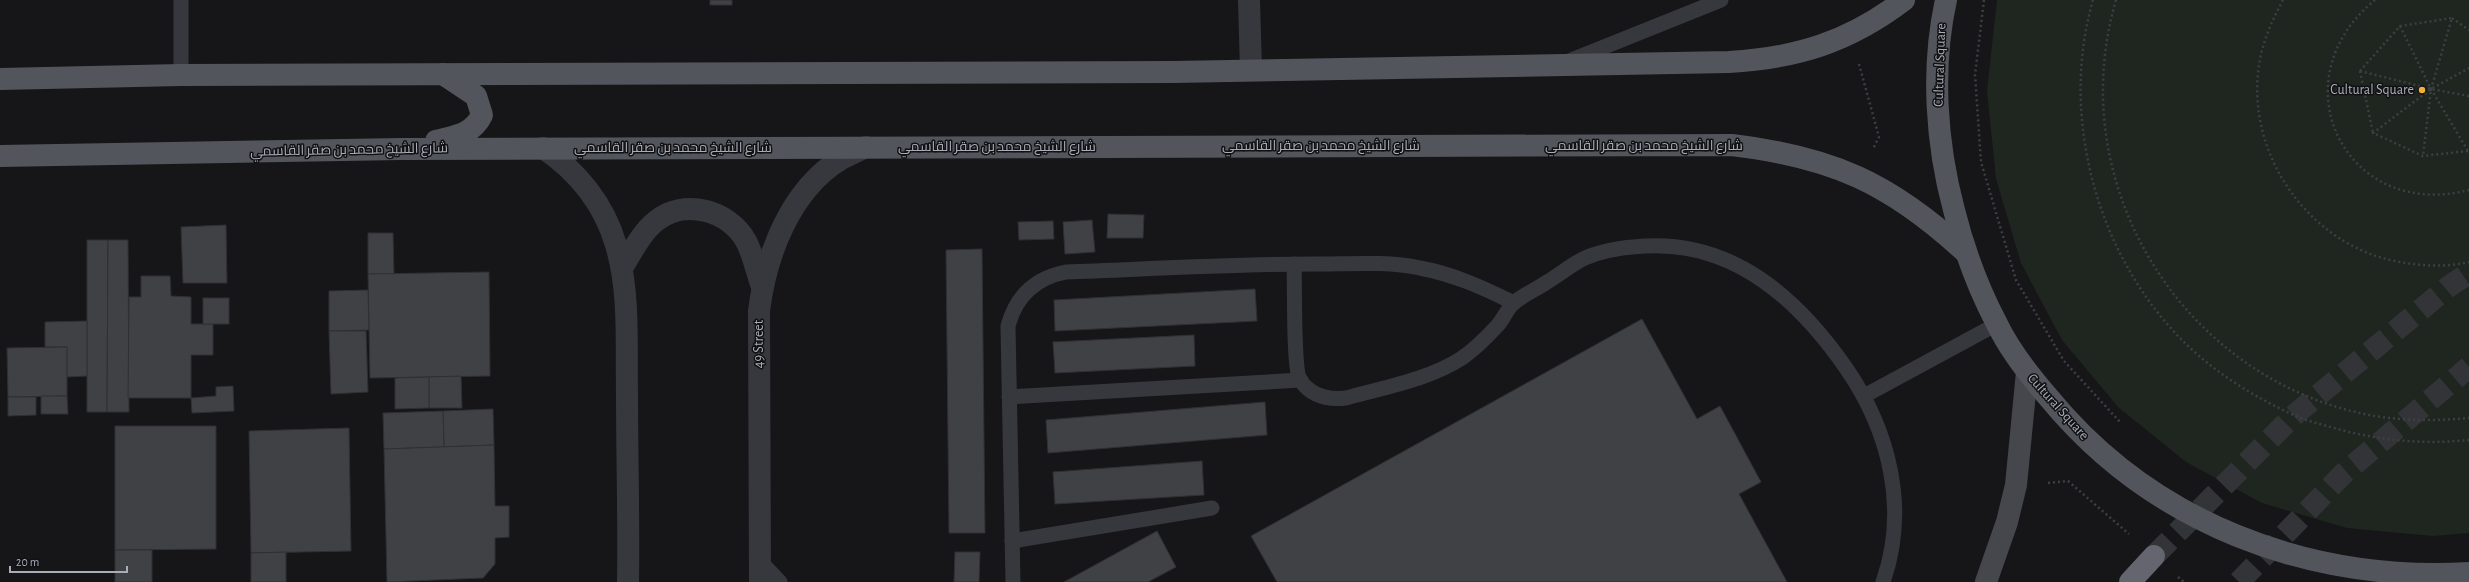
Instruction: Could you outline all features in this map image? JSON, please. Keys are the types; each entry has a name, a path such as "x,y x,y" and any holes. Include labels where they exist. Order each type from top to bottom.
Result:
{"highway":[{"path":"2130,582 2154,556"}],"main road":[{"path":"0,79 182,75 1251,70 1762,60 1796,54 1848,35 1887,13 1904,0"},
{"name":"Cultural Square","path":"1946,0 1942,19 1937,97 1944,175 1964,251 1997,324 2027,372 2073,428 2127,476 2188,515 2253,546 2322,565 2390,578 2469,573"},
{"path":"401,149 464,134 477,125 482,115 476,96 443,74"},
{"name":"شارع الشيخ محمد بن صقر القاسمي","path":"0,156 543,148 1732,145 1775,150 1818,160 1858,176 1897,197 1932,222 1964,251"}],"street":[{"path":"1249,0 1251,70"},
{"path":"543,148 562,161 594,199 613,238 622,268 626,330 625,579"},
{"name":"49 Street","path":"760,571 759,311 762,287 769,258 781,230 797,203 817,180 840,160 866,148"},
{"path":"622,268 642,236 656,221 674,211 695,208 716,213 734,224 746,241 762,287"},
{"path":"1986,582 2008,522 2016,485 2027,372"}],"lane":[{"path":"181,0 182,75"},
{"path":"1559,64 1720,0"},
{"path":"1294,264 1297,372 1300,380 1309,390 1320,396 1333,399 1346,398 1423,377 1462,358 1482,342 1514,303 1585,258 1609,251 1659,245 1685,247 1709,253 1756,274 1791,304 1827,342 1864,396 1877,423 1887,452 1893,483 1895,513 1892,544 1883,582"},
{"path":"1013,582 1008,326 1012,312 1028,290 1052,275 1066,272 1294,264 1387,264 1420,268 1484,288 1514,303"},
{"path":"1864,396 1997,324"},
{"path":"1009,397 1300,380"},
{"path":"1012,541 1212,508"},
{"path":"760,571 780,582"}],"path":[{"path":"1984,0 1975,75 1980,162 2016,280 2064,361 2125,428"},
{"path":"2093,0 2086,24 2080,92 2087,162 2107,227 2140,288 2184,342 2237,385 2298,418 2365,437 2433,443 2469,440"},
{"path":"2116,0 2108,28 2102,93 2109,157 2128,219 2158,276 2200,326 2250,366 2307,396 2369,415 2433,421 2469,418"},
{"path":"2282,0 2269,26 2260,60 2258,94 2262,127 2272,160 2288,190 2310,216 2336,237 2366,252 2399,263 2433,266 2469,262"},
{"path":"2375,0 2357,15 2343,33 2333,54 2327,94 2330,114 2337,133 2346,151 2360,166 2376,179 2394,188 2413,194 2432,196 2469,190"},
{"path":"2423,156 2431,89 2452,18"},
{"path":"2360,71 2400,26 2452,18 2469,30"},
{"path":"2373,133 2423,156 2468,150 2431,89 2400,26"},
{"path":"1848,35 1862,73 1879,137 1858,176"},
{"path":"2373,133 2431,89 2469,68"},
{"path":"2360,71 2431,89 2469,96"},
{"path":"2360,71 2373,133"},
{"path":"2016,485 2068,482 2184,582"}],"shaded area":[{"path":"1997,0 2469,0 2469,533 2433,536 2347,528 2262,503 2186,462 2118,407 2062,340 2021,263 1996,179 1987,91"}],"building":[{"path":"710,0 732,0 732,5 710,5"},
{"path":"1108,214 1144,215 1143,238 1107,238"},
{"path":"1092,220 1095,252 1065,254 1063,222"},
{"path":"1053,221 1054,239 1019,240 1018,222"},
{"path":"226,225 227,283 183,283 181,227"},
{"path":"368,233 393,233 394,274 368,274"},
{"path":"87,240 108,240 107,412 87,412"},
{"path":"108,240 128,240 129,412 107,412"},
{"path":"982,249 985,533 949,533 946,250"},
{"path":"489,272 490,376 370,378 368,274"},
{"path":"141,276 170,276 171,296 191,297 191,324 213,324 213,355 191,355 191,398 128,398 129,297 141,297"},
{"path":"1255,289 1257,321 1055,331 1054,300"},
{"path":"368,290 369,330 329,331 329,291"},
{"path":"203,298 229,298 229,324 203,324"},
{"path":"1642,319 1697,419 1720,406 1761,482 1739,494 1787,582 1277,582 1251,536"},
{"path":"87,321 87,376 67,377 67,347 45,347 45,322"},
{"path":"329,331 366,331 368,392 331,394"},
{"path":"1194,335 1195,366 1055,373 1053,342"},
{"path":"67,347 67,396 8,397 7,348"},
{"path":"461,376 462,408 429,408 429,377"},
{"path":"429,377 429,408 395,409 395,378"},
{"path":"233,386 234,411 192,413 191,398 216,396 216,387"},
{"path":"41,396 67,396 68,414 41,414"},
{"path":"8,397 36,397 36,415 8,416"},
{"path":"1265,402 1267,435 1048,453 1046,420"},
{"path":"493,409 494,445 444,447 443,411"},
{"path":"443,411 444,447 384,449 383,413"},
{"path":"115,426 216,426 216,549 115,550"},
{"path":"349,428 351,551 251,553 249,431"},
{"path":"494,445 495,506 509,506 509,537 495,538 495,564 483,578 387,582 384,449"},
{"path":"1202,461 1204,495 1055,504 1053,472"},
{"path":"1157,531 1176,567 1148,582 1064,582"},
{"path":"115,550 152,550 152,582 115,582"},
{"path":"286,552 286,582 251,582 251,553"},
{"path":"955,552 980,552 979,582 954,582"}],"tunnel":[{"path":"2154,556 2292,417 2448,287 2469,273"},
{"path":"2239,582 2343,474 2469,367"}],"place":[{"name":"Cultural Square","path":"2422,90"}]}
